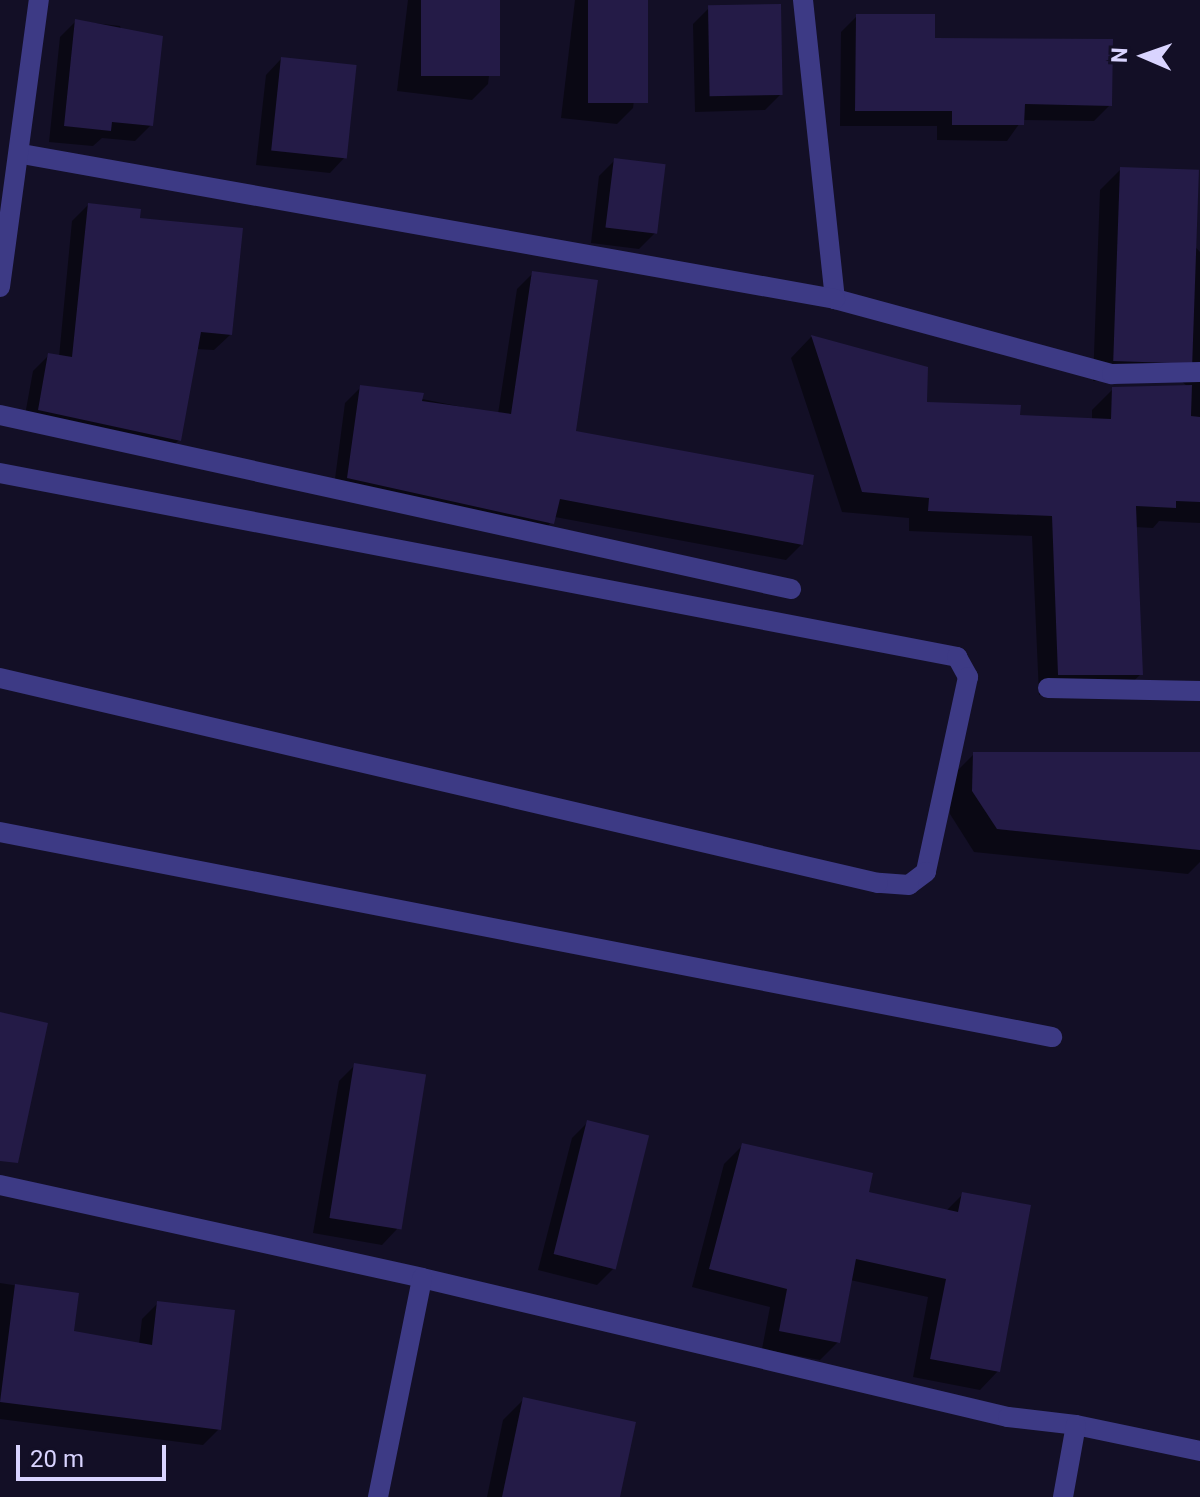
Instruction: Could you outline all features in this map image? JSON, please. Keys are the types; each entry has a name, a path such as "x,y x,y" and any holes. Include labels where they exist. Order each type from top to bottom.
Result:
{"street":[{"path":"0,287 22,154 39,0"},
{"path":"803,0 835,299"},
{"path":"22,154 835,299 1112,374 1200,372"},
{"path":"0,415 791,589"},
{"path":"0,473 957,657 968,677 926,872 909,885 878,883 0,678"},
{"path":"1048,688 1200,691"},
{"path":"0,832 1052,1037"},
{"path":"0,1185 422,1278 1008,1417 1076,1425 1200,1451"},
{"path":"378,1497 422,1278"},
{"path":"1063,1497 1076,1425"}],"building":[{"path":"421,0 500,0 500,76 421,76"},
{"path":"588,0 648,0 648,103 588,103"},
{"path":"781,4 783,95 710,96 708,5"},
{"path":"856,14 935,14 935,38 1113,39 1112,106 1025,104 1024,125 952,125 952,111 855,111"},
{"path":"75,19 163,36 153,126 112,122 111,131 64,126"},
{"path":"281,57 357,65 347,158 271,150"},
{"path":"614,158 666,164 657,234 605,227"},
{"path":"1120,167 1199,170 1192,364 1113,361"},
{"path":"88,203 141,209 140,218 243,228 232,335 201,332 181,441 38,410 48,353 72,357"},
{"path":"532,271 598,280 576,431 814,475 803,545 560,499 554,524 347,478 360,385 424,393 422,401 511,414"},
{"path":"811,335 928,367 927,402 1021,405 1020,415 1111,419 1112,387 1192,385 1191,416 1200,417 1200,502 1176,501 1176,508 1136,506 1143,675 1058,675 1052,516 928,511 929,498 862,492"},
{"path":"973,752 1200,752 1200,850 997,829 972,791"},
{"path":"0,1012 48,1023 18,1163 0,1161"},
{"path":"354,1063 426,1074 402,1229 329,1218"},
{"path":"587,1120 649,1135 616,1269 554,1254"},
{"path":"742,1143 873,1173 869,1192 958,1212 962,1192 1031,1205 1000,1372 930,1359 946,1279 856,1259 840,1343 779,1331 787,1289 709,1269"},
{"path":"15,1284 79,1293 74,1331 152,1345 157,1301 235,1310 221,1430 0,1402"},
{"path":"523,1397 636,1422 620,1497 502,1497"}]}
